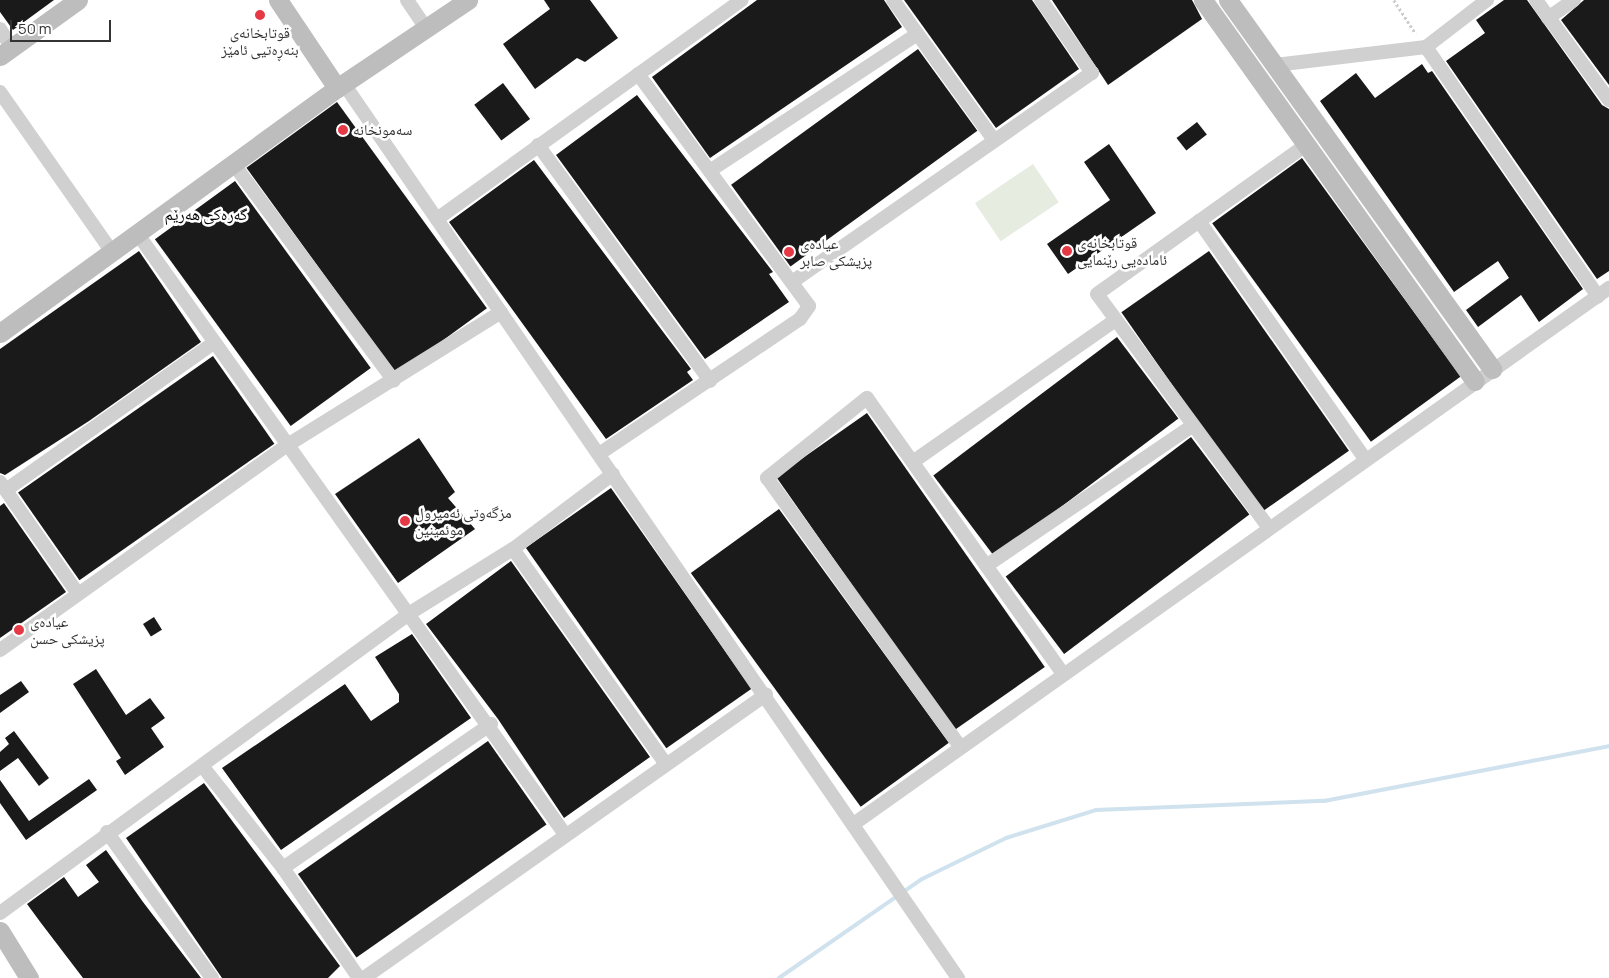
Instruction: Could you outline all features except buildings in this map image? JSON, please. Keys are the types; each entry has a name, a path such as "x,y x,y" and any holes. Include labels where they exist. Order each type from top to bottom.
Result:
{"street":[{"path":"0,30 6,52 78,0"},
{"path":"278,0 437,219 766,694 958,978"},
{"path":"407,0 427,30"},
{"path":"0,333 137,233 235,166 340,86 427,30 468,0"},
{"path":"437,219 742,0"},
{"path":"893,0 994,140"},
{"path":"792,282 1092,73 1041,0"},
{"path":"1202,0 1475,381"},
{"path":"1228,0 1492,369"},
{"path":"1275,65 1426,47 1487,0"},
{"path":"1536,0 1609,100"},
{"path":"1548,18 1574,0"},
{"path":"712,170 917,34"},
{"path":"854,823 1062,672 1604,292 1426,47"},
{"path":"599,454 800,319 809,306 712,170 638,74"},
{"path":"0,92 112,252"},
{"path":"538,145 710,381"},
{"path":"1269,528 1192,426 1097,294 1306,145"},
{"path":"235,166 394,380"},
{"path":"1198,221 1365,459"},
{"path":"137,233 286,446 491,724 564,832"},
{"path":"0,650 286,446 501,312"},
{"path":"914,461 1115,320"},
{"path":"78,594 3,486 214,343"},
{"path":"960,746 766,478 867,398 989,564 1062,672"},
{"path":"989,564 1192,426"},
{"path":"0,913 107,832 203,768 410,613 513,549 613,474"},
{"path":"513,549 665,763"},
{"path":"364,978 564,832 766,694"},
{"path":"283,868 491,724"},
{"path":"203,768 283,868 359,978"},
{"path":"107,832 212,978"},
{"path":"0,931 29,978"}],"path":[{"path":"1394,0 1426,47"}],"shaded area":[{"path":"1033,164 1059,202 1001,241 975,203"}],"waterway":[{"path":"779,978 922,879 1006,838 1096,810 1324,801 1609,746"}],"place":[{"name":"قوتابخانەی بنەڕەتیی ئامێز","path":"260,15"},
{"name":"سەمونخانە","path":"343,130"},
{"name":"قوتابخانەی ئامادەیی رێنمایی","path":"1067,251"},
{"name":"عیادەی پزیشکی صابر","path":"789,252"},
{"name":"مزگەوتی ئەمیرول موئمینین","path":"405,521"},
{"name":"عیادەی پزیشکی حسن","path":"19,630"}],"district":[{"name":"گەرەکی هەرێم","path":"206,214"}]}
